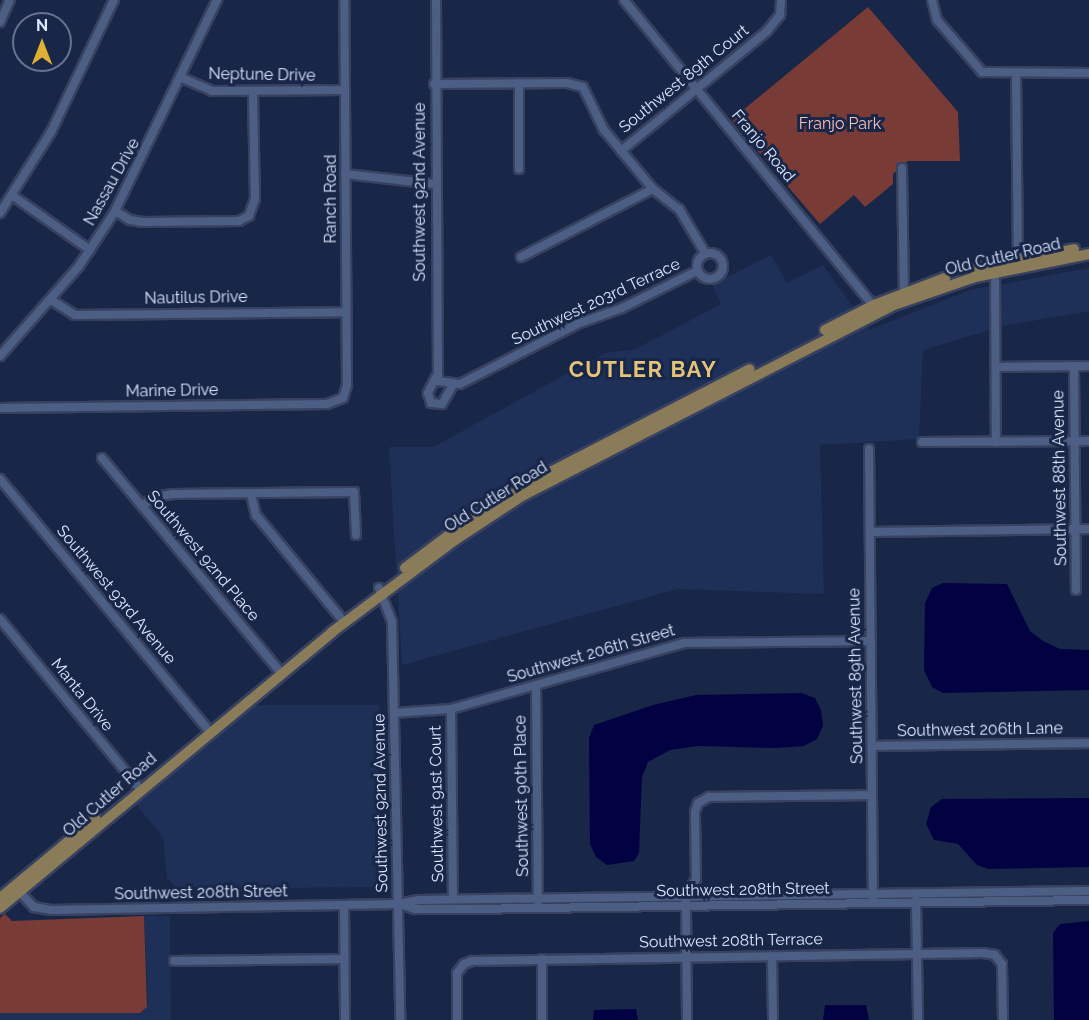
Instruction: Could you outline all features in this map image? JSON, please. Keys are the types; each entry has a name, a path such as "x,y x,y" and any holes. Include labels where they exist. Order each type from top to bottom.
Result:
{"main road":[{"name":"Old Cutler Road","path":"279,670 340,617 505,502 580,456 700,399 904,292 978,272 995,272 1070,254 1089,247"},
{"name":"Old Cutler Road","path":"875,308 1018,259 1089,254"},
{"name":"Old Cutler Road","path":"505,502 573,469 654,422"},
{"path":"573,469 580,456"},
{"name":"Old Cutler Road","path":"0,908 16,889 207,729 380,591"},
{"name":"Old Cutler Road","path":"0,898 16,889"}],"street":[{"path":"0,22 10,0"},
{"path":"0,213 13,196 51,132 114,0"},
{"name":"Nassau Drive","path":"0,356 51,300 90,250 115,211 182,78 217,0"},
{"name":"Ranch Road","path":"344,0 347,385 344,398"},
{"name":"Southwest 92nd Avenue","path":"436,0 434,184 439,380 428,393 431,403 442,404 453,385"},
{"name":"Franjo Road","path":"624,0 875,308"},
{"name":"Southwest 89th Court","path":"621,151 774,24 780,15 781,0"},
{"path":"932,0 937,20 982,72 1089,73"},
{"path":"1016,74 1018,259"},
{"name":"Neptune Drive","path":"182,78 207,91 345,90"},
{"path":"519,83 519,169"},
{"path":"434,84 577,84 587,92 600,125 652,189 679,209 705,253 720,258 722,271 707,279 697,271 696,262 705,253"},
{"path":"115,211 136,222 232,221 249,216 255,200 253,92"},
{"path":"902,168 904,292"},
{"path":"345,174 434,184"},
{"path":"521,257 652,189"},
{"path":"13,196 90,250"},
{"name":"Southwest 203rd Terrace","path":"453,385 577,324 622,308 697,271"},
{"path":"995,272 996,442"},
{"name":"Nautilus Drive","path":"51,300 75,315 346,312"},
{"name":"Southwest 88th Avenue","path":"1074,366 1076,590"},
{"path":"996,367 1089,366"},
{"path":"439,380 453,385"},
{"name":"Marine Drive","path":"0,408 327,404 344,398"},
{"path":"922,442 1089,441"},
{"name":"Southwest 89th Avenue","path":"869,449 873,899"},
{"name":"Southwest 92nd Place","path":"102,458 279,670"},
{"name":"Southwest 93rd Avenue","path":"0,479 207,729"},
{"path":"142,506 154,497 172,494 354,492 356,535"},
{"path":"251,494 256,515 340,617"},
{"path":"870,532 1089,529"},
{"name":"Southwest 92nd Avenue","path":"380,591 392,621 400,1020"},
{"name":"Manta Drive","path":"0,619 139,787"},
{"name":"Southwest 206th Street","path":"394,713 451,709 684,643 871,641"},
{"name":"Southwest 90th Place","path":"536,685 538,903"},
{"name":"Southwest 91st Court","path":"451,709 453,899"},
{"name":"Southwest 206th Lane","path":"872,746 1089,743"},
{"path":"687,1020 686,901 696,879 697,804 709,797 872,795"},
{"path":"696,879 705,896"},
{"name":"Southwest 208th Street","path":"16,889 34,907 45,910 398,904 453,899 538,903"},
{"name":"Southwest 208th Street","path":"398,904 415,909 538,903 873,899 916,893 1089,891"},
{"path":"916,893 918,1020"},
{"name":"Southwest 208th Street","path":"686,901 705,896 873,899 916,903 1089,900"},
{"path":"344,905 345,1020"},
{"name":"Southwest 208th Terrace","path":"458,1020 457,979 461,967 472,961 986,953 1000,962 1003,1020"},
{"path":"772,956 773,1020"},
{"path":"174,962 344,959"},
{"path":"542,959 542,1020"}],"shaded area":[{"path":"771,255 787,283 823,265 869,330 970,290 1089,268 1089,311 1003,326 923,350 919,439 820,445 824,594 678,589 402,665 389,447 433,447 605,353 636,349 721,304 712,285"},
{"path":"943,583 1007,584 1030,631 1043,641 1060,649 1089,650 1089,690 943,693 932,687 924,670 925,603 932,588"},
{"path":"801,693 815,698 821,710 823,726 817,739 804,746 776,748 698,746 670,750 648,762 642,777 639,853 634,861 607,865 596,857 590,844 589,738 594,725 653,705 696,695"},
{"path":"253,705 379,705 378,887 177,889 167,878 163,837 135,803"},
{"path":"1089,798 1089,867 988,869 977,865 958,844 934,840 926,824 931,807 942,799"},
{"path":"144,916 170,916 171,1020 0,1020 0,1013 143,1012 148,1003"},
{"path":"1089,921 1089,1020 1054,1020 1053,933 1060,924"},
{"path":"825,1005 866,1005 869,1020 823,1020"},
{"path":"636,1009 638,1020 593,1020 594,1010"}],"green space":[{"name":"Franjo Park","path":"868,7 958,112 960,161 908,161 893,174 893,184 865,207 854,195 820,224 731,120"},
{"path":"5,914 12,921 144,916 147,1007 140,1013 0,1013 0,918"}],"district":[{"name":"CUTLER BAY","path":"643,370"}]}
